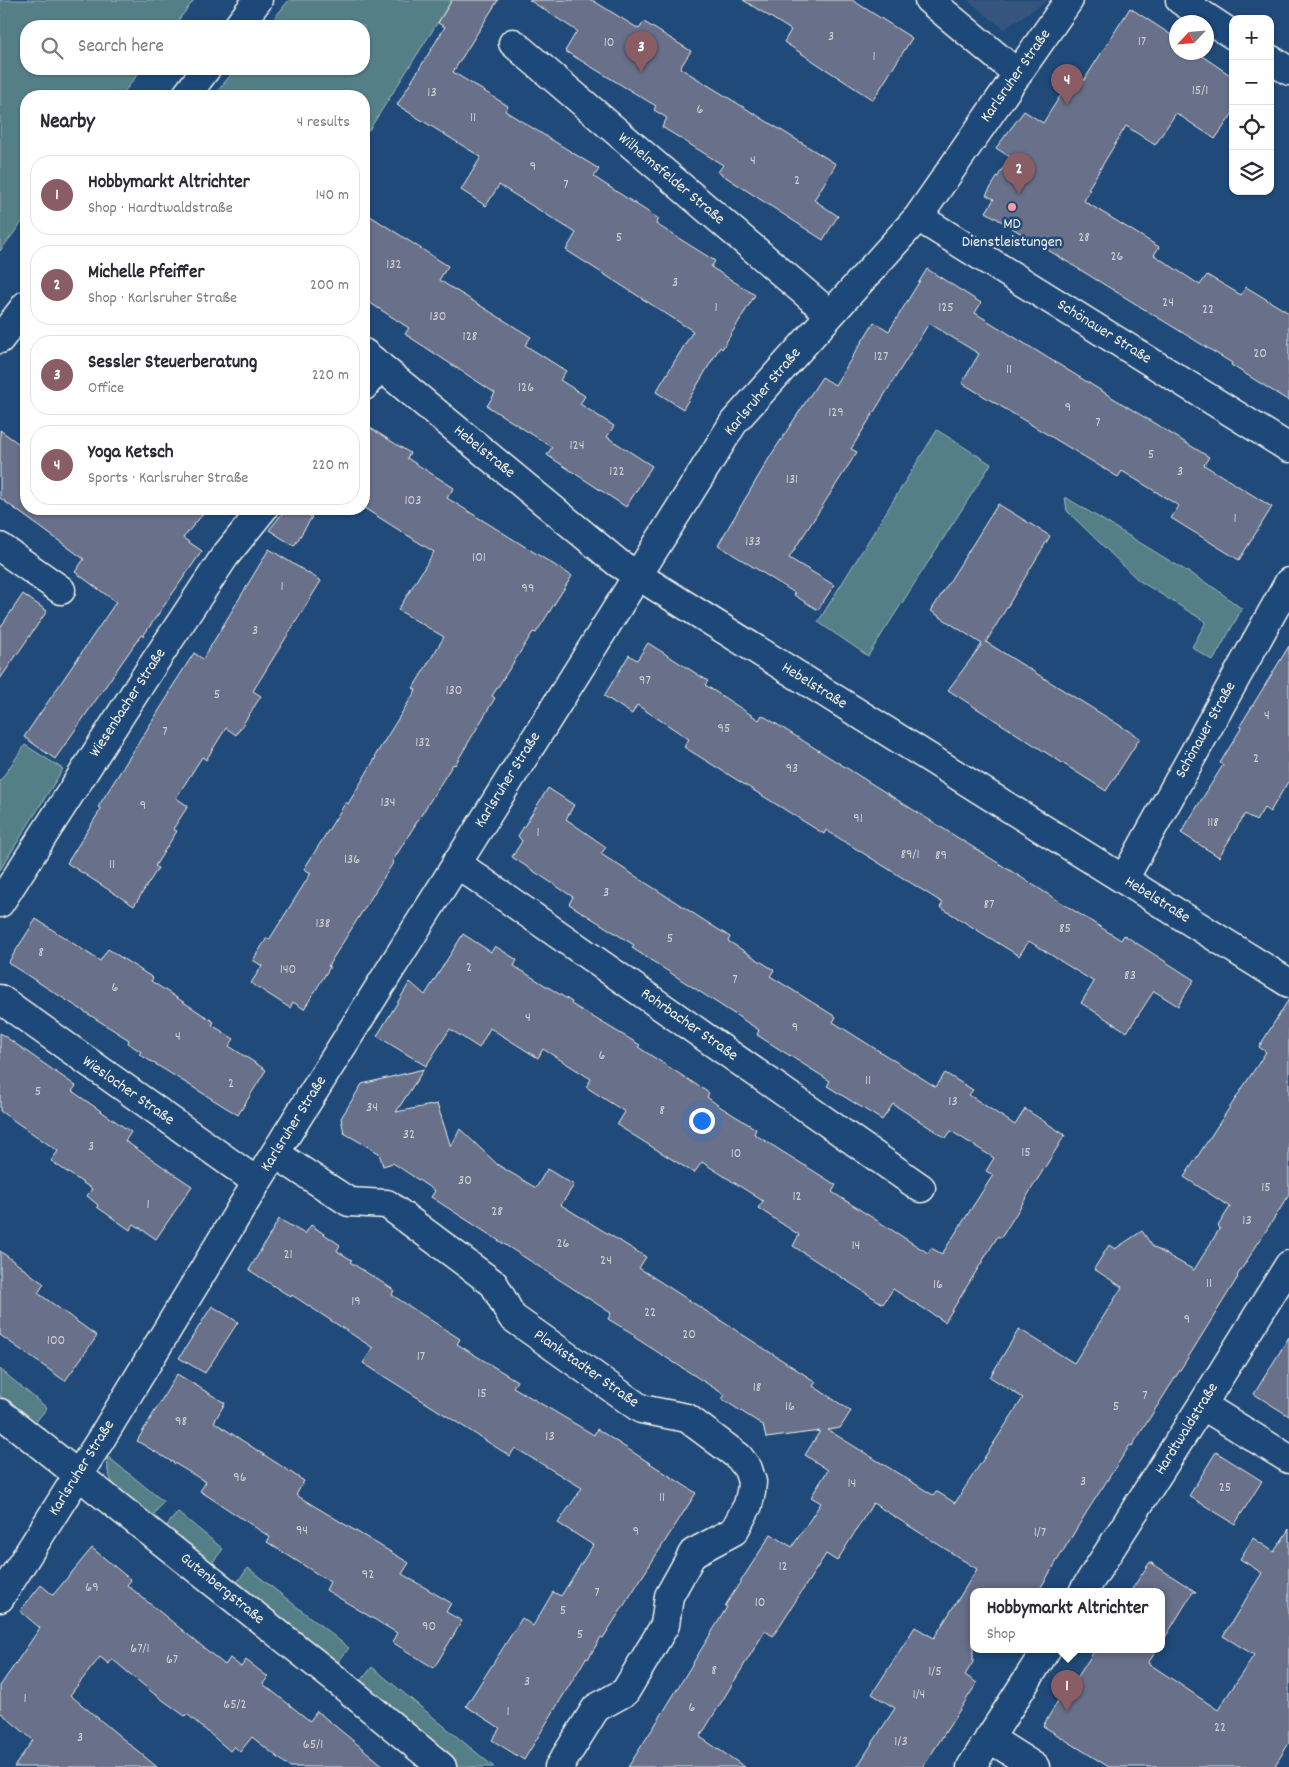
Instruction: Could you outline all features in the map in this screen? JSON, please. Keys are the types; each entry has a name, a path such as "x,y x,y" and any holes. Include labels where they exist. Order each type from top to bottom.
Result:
{"street":[{"path":"243,20 258,0"},
{"path":"929,0 1018,74"},
{"name":"Karlsruher Straße","path":"0,1598 101,1439 257,1182 456,863 734,422 918,217 1069,0"},
{"path":"1180,0 1229,31"},
{"name":"Wilhelmsfelder Straße","path":"513,44 830,314"},
{"path":"1272,60 1289,71"},
{"path":"190,90 202,75"},
{"name":"Schönauer Straße","path":"918,217 1289,448"},
{"path":"0,339 20,313"},
{"name":"Hebelstraße","path":"370,369 618,563 1289,983"},
{"name":"Wiesenbacher Straße","path":"0,903 225,556 258,515"},
{"path":"0,547 62,590"},
{"name":"Schönauer Straße","path":"1124,879 1289,582"},
{"name":"Rohrbacher Straße","path":"456,863 921,1188"},
{"name":"Wieslocher Straße","path":"0,999 257,1182"},
{"name":"Plankstadter Straße","path":"276,1154 349,1202 388,1204 494,1284 512,1317 641,1408 687,1418 739,1456 748,1468 752,1482 751,1492 748,1505 734,1531 693,1553 669,1596 665,1626 625,1692 596,1708 558,1767"},
{"name":"Hardtwaldstraße","path":"1086,1588 1289,1265"},
{"path":"1202,1405 1289,1459"},
{"name":"Gutenbergstraße","path":"0,1413 339,1682 442,1767"},
{"path":"972,1767 1044,1653"},
{"path":"989,1738 1035,1767"}],"shaded area":[{"path":"967,0 1048,0 1004,29"}],"green space":[{"path":"0,0 194,0 179,20 20,20 20,75 137,75 126,90 20,90 20,225 0,251"},
{"path":"289,0 452,0 370,128 370,90 219,90 230,75 370,75 370,20 273,20"},
{"path":"937,430 991,464 868,656 818,622"},
{"path":"1065,497 1216,589 1242,609 1213,661 1192,647 1206,622 1138,580 1067,511"},
{"path":"25,745 63,769 0,870 0,781"},
{"path":"0,1369 47,1408 34,1424 0,1396"},
{"path":"107,1456 163,1501 151,1519 115,1489 108,1472"},
{"path":"178,1512 223,1549 209,1567 163,1530"},
{"path":"248,1568 349,1648 335,1666 234,1586"},
{"path":"372,1667 494,1767 457,1767 357,1686"}],"building":[{"path":"452,0 498,0 453,72 508,106 505,111 599,169 594,177 659,219 656,224 715,261 711,267 755,295 722,349 720,347 683,409 656,392 693,331 566,250 576,233 499,185 486,206 461,190 481,157 397,105 445,27 438,23"},
{"path":"529,0 592,0 639,29 644,22 691,51 680,68 836,164 814,200 838,216 823,240 718,172 723,165 662,127 667,118 654,110 656,106 565,51 577,31"},
{"path":"743,0 852,0 912,38 873,100 784,42 791,30"},
{"path":"1130,8 1169,33 1169,60 1208,60 1229,74 1229,119 1215,139 1176,113 1155,145 1126,126 1088,189 1090,190 1084,201 1159,247 1154,255 1200,285 1207,275 1241,295 1246,287 1289,313 1289,401 1231,365 1232,363 986,212 994,199 986,195 1010,157 996,148 1024,111 1043,123 1071,79 1081,85"},
{"path":"370,216 448,266 439,280 531,337 525,345 566,371 560,380 585,396 580,404 614,426 607,437 652,466 626,507 547,455 552,447 487,406 495,393 405,334 409,328 370,303"},
{"path":"927,269 981,303 975,313 1209,457 1204,465 1272,507 1239,560 1171,518 1179,506 1122,471 1118,477 962,383 979,354 929,323 851,449 857,452 789,558 834,585 818,610 794,595 795,593 718,545 771,455 822,377 835,385 874,322 889,331"},
{"path":"370,428 410,453 407,458 454,488 447,498 572,576 536,633 533,632 492,696 495,698 455,765 453,764 392,862 304,1009 293,1002 290,1008 251,983 262,966 253,960 267,938 269,940 311,873 304,869 346,802 348,804 416,690 413,688 444,637 398,610 434,552 370,512"},
{"path":"0,430 20,445 20,513 0,498"},
{"path":"998,504 1050,536 986,642 1140,738 1106,791 948,690 982,644 931,611"},
{"path":"23,515 202,515 183,538 202,551 55,759 24,737 116,602 75,572 84,559"},
{"path":"281,515 308,515 312,517 294,546 269,530"},
{"path":"269,549 321,581 253,691 261,696 236,735 226,728 206,760 202,757 176,798 188,806 173,829 177,831 155,866 158,868 134,906 67,863 101,809 98,807 194,653 203,659"},
{"path":"23,594 47,611 0,679 0,628"},
{"path":"648,643 708,681 705,685 759,720 762,715 1121,940 1124,935 1194,980 1178,1006 1154,991 1127,1032 1081,1003 1094,982 1029,941 1019,956 940,907 943,903 826,830 824,834 684,747 689,739 637,705 632,714 604,696 629,655 637,660"},
{"path":"1289,646 1289,780 1270,812 1264,808 1256,821 1245,814 1219,857 1181,833 1223,765 1220,763 1242,727 1240,726"},
{"path":"548,788 574,805 566,819 606,847 601,854 730,937 728,941 774,970 770,976 836,1017 833,1022 936,1087 945,1073 973,1090 969,1095 1015,1125 1025,1109 1065,1135 1001,1238 998,1236 945,1322 893,1289 883,1304 793,1246 799,1235 758,1208 763,1201 702,1162 694,1173 617,1125 625,1112 586,1087 591,1079 543,1049 538,1058 490,1028 479,1048 450,1029 426,1066 377,1036 410,982 425,995 463,934 491,952 495,946 517,960 514,966 572,1002 571,1004 640,1045 638,1047 709,1093 707,1097 719,1106 756,1129 754,1134 836,1185 832,1192 928,1253 931,1248 942,1254 993,1175 986,1171 994,1158 951,1131 946,1138 893,1104 882,1120 827,1086 830,1081 757,1035 759,1030 632,948 634,945 569,904 573,897 512,857 522,841 518,836"},
{"path":"36,919 100,961 108,949 153,978 151,981 214,1022 212,1025 234,1039 229,1046 266,1070 238,1115 139,1054 141,1052 128,1043 129,1040 8,963"},
{"path":"1289,999 1289,1195 1040,1588 970,1588 970,1653 973,1653 973,1662 965,1675 977,1683 923,1767 857,1767 895,1708 872,1694 915,1627 934,1638 977,1569 873,1503 837,1561 826,1554 773,1636 765,1631 700,1737 745,1767 628,1767 727,1607 725,1606 771,1534 792,1547 821,1503 811,1497 828,1470 805,1455 820,1431 766,1438 763,1425 722,1399 725,1395 608,1319 611,1313 431,1197 435,1191 393,1163 383,1166 379,1153 344,1133 341,1118 362,1084 424,1069 396,1112 437,1104 451,1147 460,1129 498,1165 536,1188 547,1169 574,1185 561,1205 646,1257 639,1268 816,1382 813,1386 851,1411 840,1428 828,1430 933,1495 936,1491 955,1503 1023,1398 990,1377 1019,1329 1074,1363 1122,1287 1094,1269 1109,1245 1115,1249 1142,1231 1153,1247 1194,1270 1220,1228 1218,1226 1230,1207 1184,1177 1266,1052 1259,1047"},
{"path":"0,1033 76,1086 72,1091 131,1132 125,1141 192,1186 156,1239 134,1224 130,1230 97,1207 98,1205 87,1196 92,1189 51,1161 58,1151 0,1111"},
{"path":"279,1219 305,1234 311,1225 340,1245 337,1251 352,1260 350,1262 394,1290 392,1295 460,1339 457,1344 517,1381 513,1387 594,1435 597,1429 696,1493 603,1638 601,1637 588,1659 586,1658 524,1760 492,1740 500,1728 466,1706 522,1618 533,1626 553,1592 561,1596 593,1545 558,1523 582,1488 515,1448 510,1456 363,1363 373,1348 292,1295 291,1297 249,1270"},
{"path":"0,1251 44,1284 38,1293 97,1336 65,1381 0,1335"},
{"path":"212,1306 238,1322 205,1373 179,1358"},
{"path":"1289,1337 1289,1416 1254,1394"},
{"path":"177,1374 225,1403 214,1422 304,1481 296,1495 409,1563 402,1574 451,1603 446,1612 462,1621 434,1668 392,1642 397,1633 326,1590 330,1582 267,1542 270,1537 200,1491 206,1482 137,1441"},
{"path":"1216,1452 1262,1481 1235,1524 1189,1496"},
{"path":"1289,1529 1289,1743 1274,1767 1109,1767 1043,1726 1071,1679 1075,1681 1093,1653 1155,1653 1148,1663 1218,1710 1254,1655 1223,1636 1262,1573 1240,1559 1253,1538 1274,1552"},
{"path":"92,1548 131,1580 127,1585 225,1665 230,1658 241,1667 246,1660 268,1677 263,1684 310,1721 317,1711 385,1767 290,1767 252,1737 240,1752 234,1746 230,1751 187,1714 185,1716 153,1693 112,1659 109,1664 100,1657 70,1695 157,1767 14,1767 33,1740 0,1712 0,1686 40,1628 20,1611 41,1585 53,1595"},
{"path":"1150,1562 1196,1592 1193,1592 1165,1638 1165,1588 1133,1588"}],"place":[{"name":"Sessler Steuerberatung","path":"641,72"},
{"name":"Yoga Ketsch","path":"1067,105"},
{"name":"Michelle Pfeiffer","path":"1019,194"},
{"name":"MD Dienstleistungen","path":"1012,207"},
{"name":"Hobbymarkt Altrichter","path":"1067,1711"}]}
